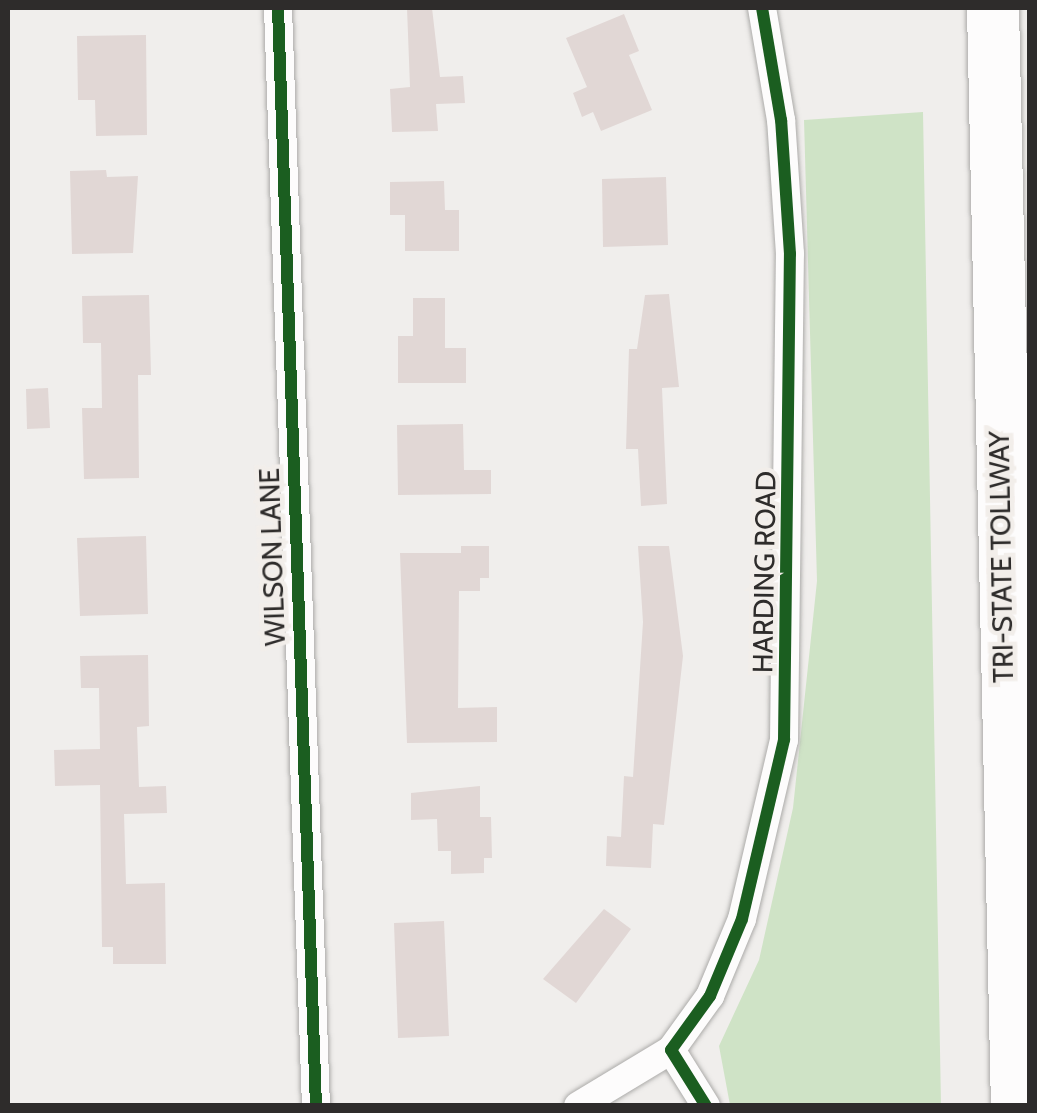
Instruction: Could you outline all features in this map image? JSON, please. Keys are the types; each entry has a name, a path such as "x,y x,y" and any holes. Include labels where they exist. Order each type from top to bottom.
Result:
{"highway":[{"name":"TRI-STATE TOLLWAY","path":"993,8 1017,1106"}],"street":[{"name":"WILSON LANE","path":"278,8 316,1106"},
{"name":"HARDING ROAD","path":"671,1050 710,996 742,918 784,740 790,254 781,120 758,13"},
{"path":"578,1106 671,1050 706,1106"}],"green space":[{"path":"923,112 941,1105 730,1105 719,1046 759,960 793,808 817,581 804,120"}],"building":[{"path":"407,8 432,8 440,77 463,76 465,103 436,104 438,131 392,132 390,89 410,87"},
{"path":"624,14 639,51 629,55 652,110 601,131 593,112 582,117 573,93 587,87 566,38"},
{"path":"146,35 147,135 96,136 95,100 78,100 77,36"},
{"path":"106,170 107,177 138,176 133,253 72,254 70,171"},
{"path":"666,177 668,245 603,247 602,179"},
{"path":"444,181 445,210 459,210 459,251 405,251 405,215 390,215 390,182"},
{"path":"669,294 679,387 662,388 667,504 641,506 638,449 626,449 629,349 637,349 645,295"},
{"path":"149,295 151,375 138,375 139,478 84,479 82,408 102,408 101,343 83,343 82,296"},
{"path":"413,298 445,298 445,348 466,348 466,383 398,383 398,336 413,336"},
{"path":"48,388 50,428 27,429 26,389"},
{"path":"463,424 464,470 491,470 491,494 398,495 397,425"},
{"path":"146,536 148,614 80,616 77,538"},
{"path":"461,546 489,546 489,578 480,578 480,591 459,591 458,708 497,707 497,742 407,743 400,553 461,553"},
{"path":"638,546 669,546 683,656 664,825 653,824 651,868 606,866 607,836 621,837 624,776 633,777 643,622"},
{"path":"148,655 149,726 137,727 139,787 166,786 167,813 124,814 126,884 165,883 166,964 113,964 113,947 102,947 100,785 55,786 54,750 100,749 99,688 81,688 80,656"},
{"path":"480,786 480,817 491,817 492,858 484,858 484,873 451,874 451,851 438,851 437,819 411,820 411,793"},
{"path":"604,909 631,929 576,1003 543,979"},
{"path":"444,921 449,1036 398,1038 394,923"}],"cycle path":[{"path":"278,8 316,1106"},
{"path":"706,1106 671,1050 710,996 742,919 784,740 790,254 781,120 762,8"}]}
